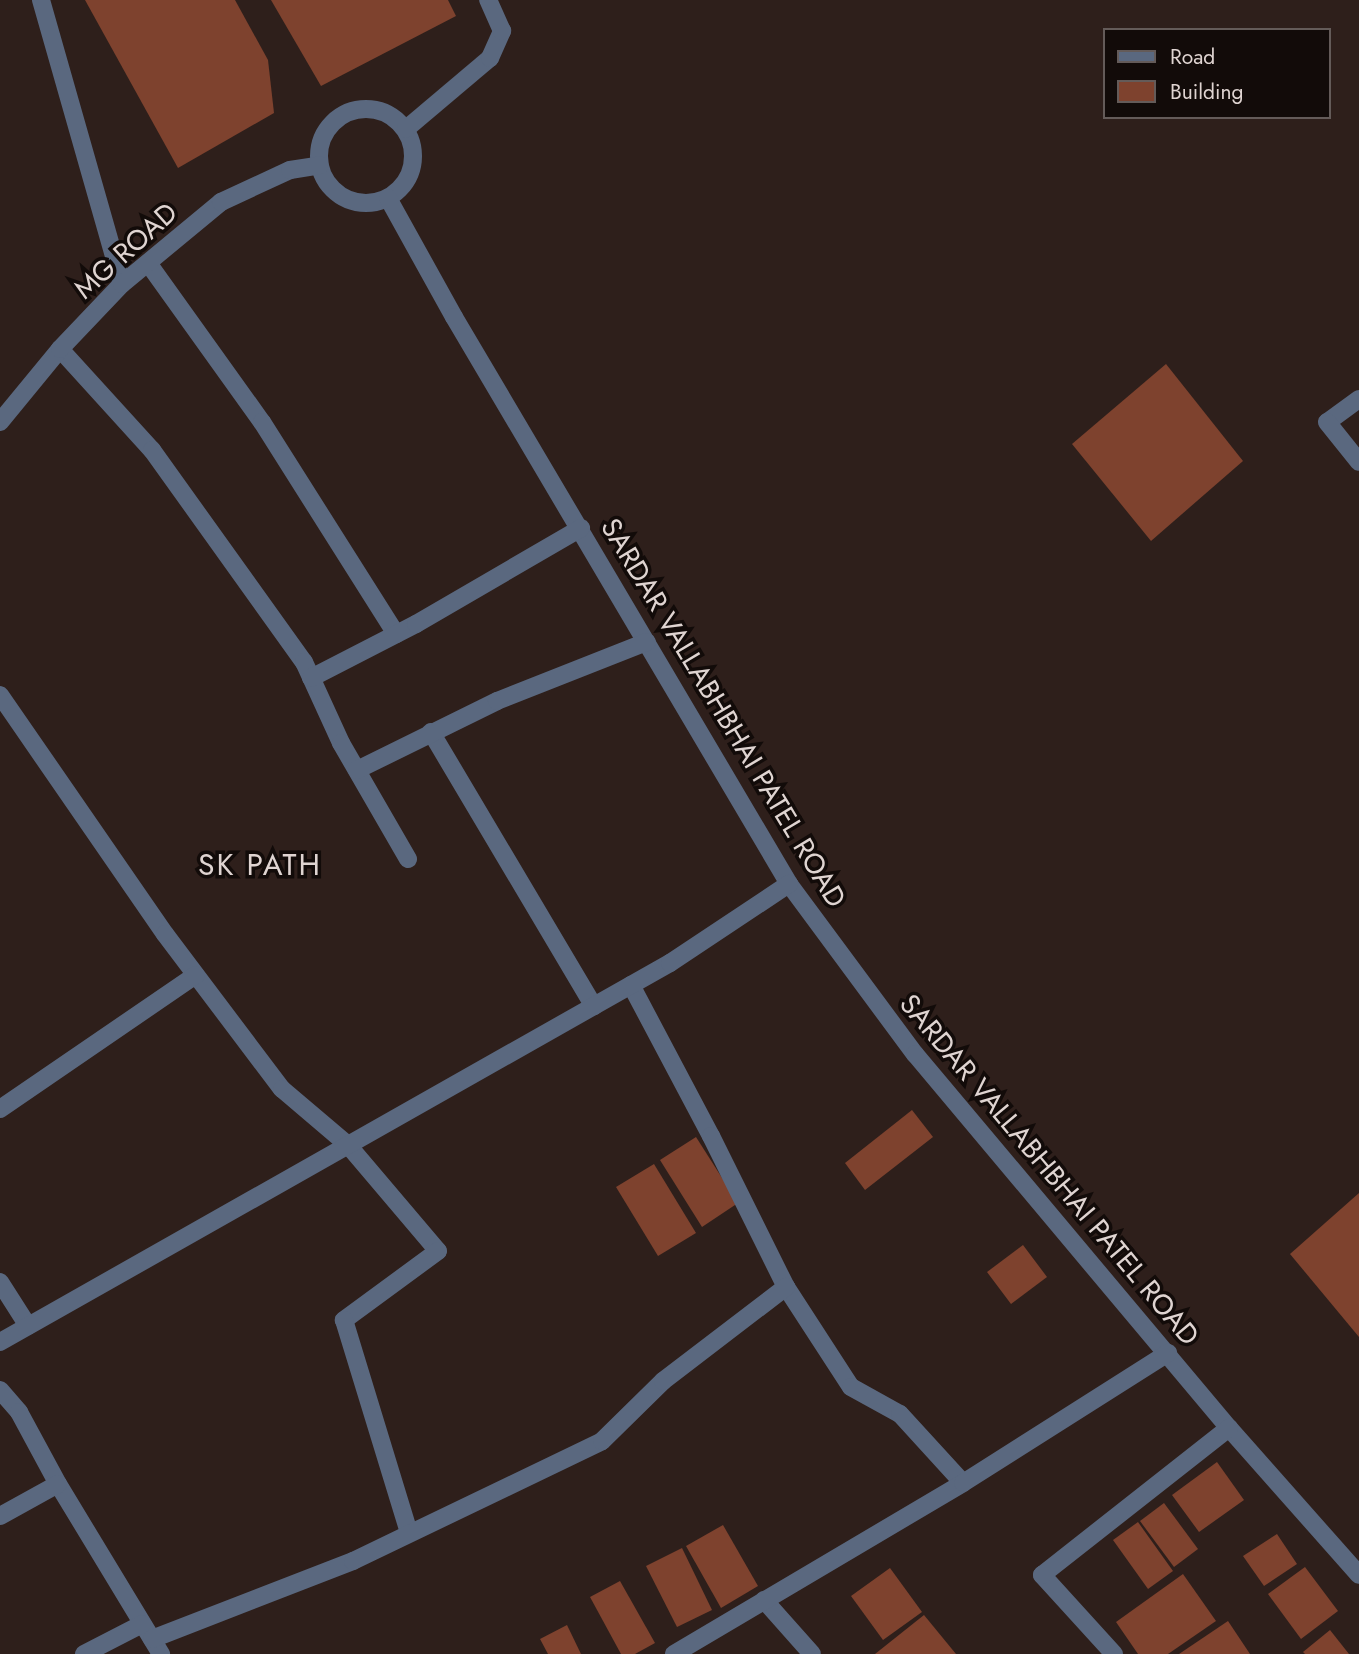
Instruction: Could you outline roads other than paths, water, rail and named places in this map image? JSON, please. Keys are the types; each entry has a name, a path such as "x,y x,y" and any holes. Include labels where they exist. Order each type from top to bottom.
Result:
{"street":[{"path":"41,0 122,284"},
{"path":"406,129 490,58 502,31 488,0"},
{"path":"358,109 374,109 390,115 406,129 412,145 412,169 401,189 388,198 362,203 347,198 332,188 320,165 323,138 343,115 358,109"},
{"name":"MG ROAD","path":"0,422 60,349 122,284 221,202 290,170 320,165"},
{"name":"SARDAR VALLABHBHAI PATEL ROAD","path":"388,198 454,317 789,884 915,1055 1229,1428 1359,1574"},
{"path":"148,263 262,422 396,634"},
{"path":"60,349 152,450 304,662 356,770 408,859"},
{"path":"1359,399 1327,422 1359,462"},
{"path":"311,678 396,634 581,528"},
{"path":"356,770 497,701 648,642"},
{"path":"0,695 196,975 282,1089 348,1145 438,1251 344,1320 410,1533"},
{"path":"431,732 594,1006"},
{"path":"0,1342 631,985 789,884"},
{"path":"0,1109 196,975"},
{"path":"631,985 711,1136 786,1287 851,1387 900,1414 963,1483"},
{"path":"0,1282 28,1326"},
{"path":"0,1390 19,1412 58,1484 157,1646 354,1561 602,1441 663,1381 786,1287"},
{"path":"674,1654 963,1483 1168,1353"},
{"path":"1105,1651 1042,1575 1229,1428"},
{"path":"0,1516 58,1484"},
{"path":"764,1600 812,1654"},
{"path":"84,1654 142,1624"}],"district":[{"name":"SK PATH","path":"260,865"}]}
